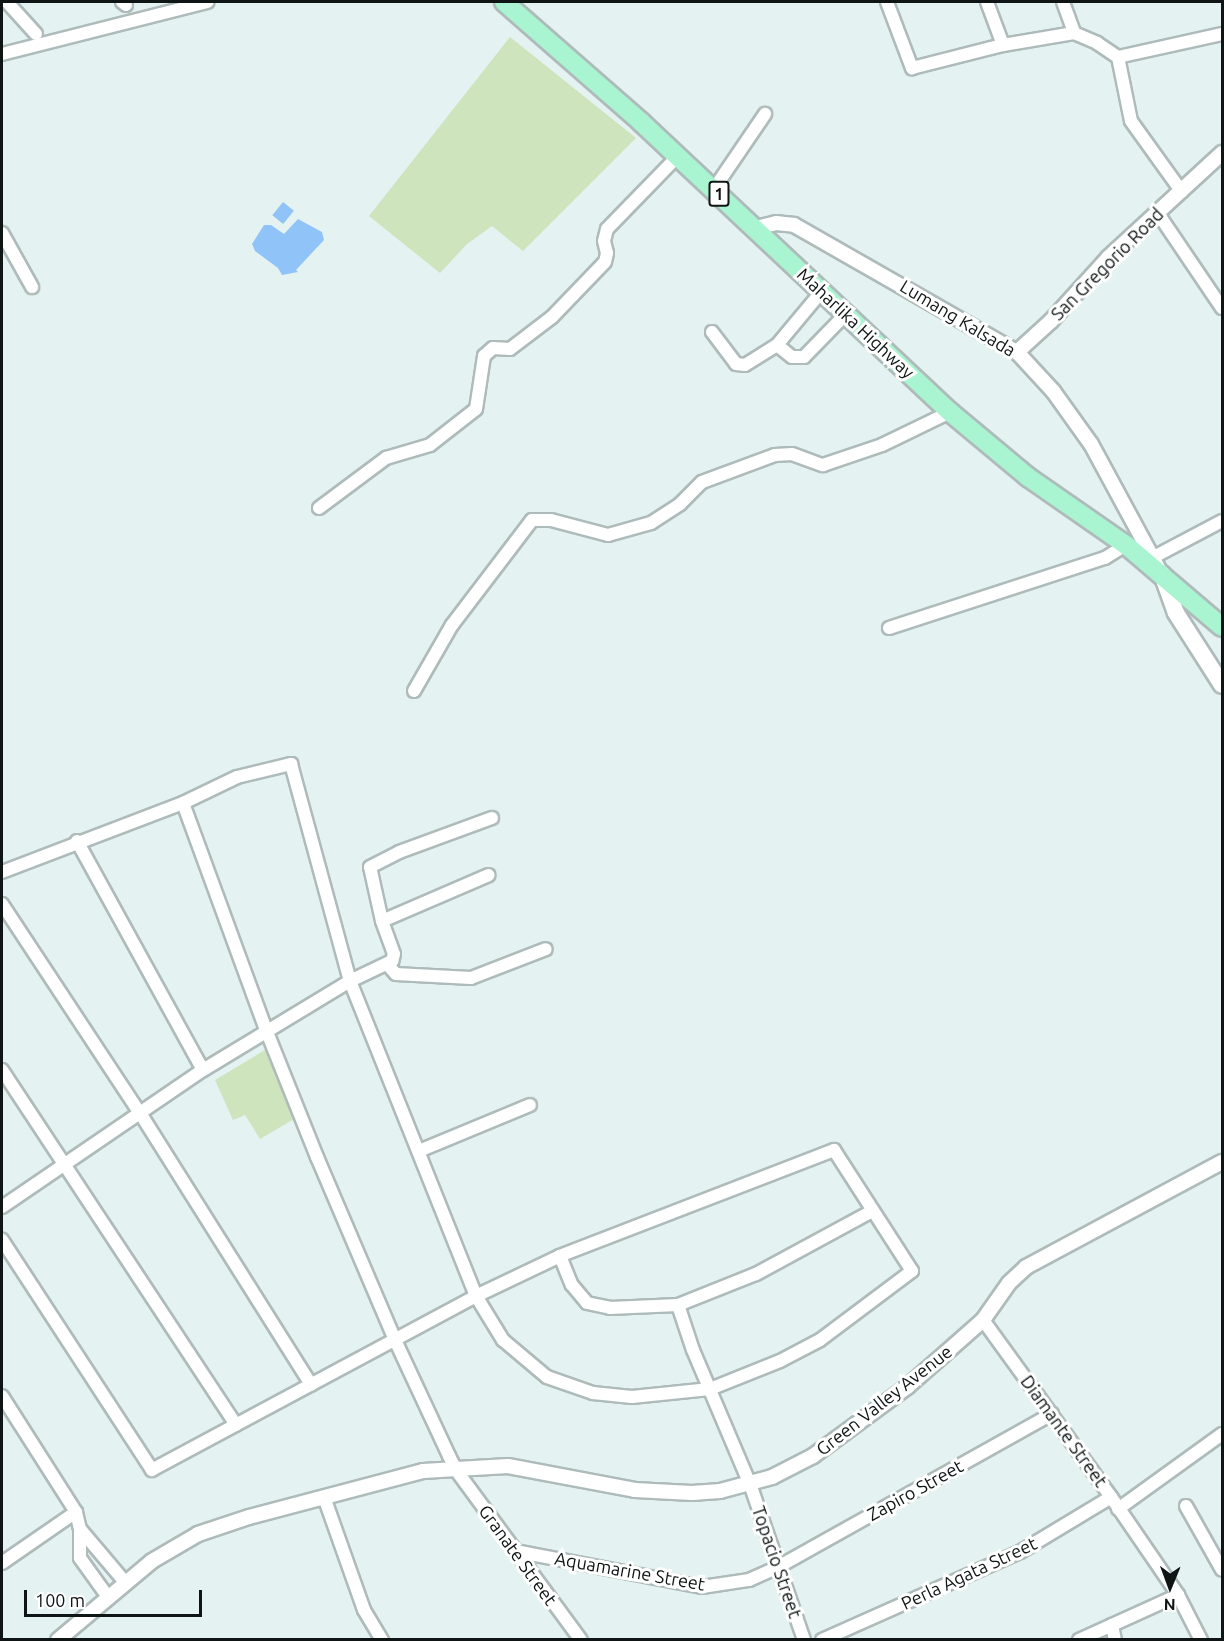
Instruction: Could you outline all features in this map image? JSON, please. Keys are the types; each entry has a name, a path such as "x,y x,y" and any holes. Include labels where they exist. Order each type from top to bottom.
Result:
{"main road":[{"name":"Maharlika Highway","path":"504,2 714,189 950,412 1028,477 1126,545 1222,627"},
{"path":"1162,574 1176,613 1222,685"}],"street":[{"path":"7,2 36,34"},
{"path":"2,54 208,2"},
{"path":"886,2 912,68 1003,45 1074,33 1097,43 1118,57 1131,121 1182,192"},
{"path":"987,2 1003,45"},
{"path":"1063,2 1074,33"},
{"path":"1118,57 1222,34"},
{"path":"714,189 765,114"},
{"name":"San Gregorio Road","path":"1017,352 1157,212 1182,192 1222,153"},
{"path":"319,508 386,458 430,445 476,409 484,356 493,348 510,349 552,317 605,262 608,253 604,241 607,229 678,156"},
{"path":"1157,212 1222,308"},
{"name":"Lumang Kalsada","path":"756,228 776,224 794,225 1017,352 1053,391 1091,444 1162,574"},
{"path":"2,233 32,286"},
{"path":"712,332 736,364 745,365 777,345 822,291"},
{"path":"777,345 792,357 804,357 846,314"},
{"path":"414,691 452,625 532,520 551,520 608,535 651,523 680,504 702,482 774,455 792,454 823,465 882,445 950,412"},
{"path":"1152,558 1222,521"},
{"path":"889,628 1105,558 1126,545"},
{"path":"2,872 77,841 183,803 237,777 291,764 350,981 476,1296 503,1340 547,1377 593,1393 632,1397 710,1389 780,1361 820,1340 912,1271 834,1150 560,1256 476,1296 152,1470 2,1240"},
{"name":"Granate Street","path":"183,803 267,1032 395,1340 456,1470 581,1640"},
{"path":"2,1207 203,1070 350,981 392,961 394,954 382,921 370,867 399,852 492,818"},
{"path":"77,841 203,1070"},
{"path":"382,921 489,875"},
{"path":"2,904 140,1113 311,1386"},
{"path":"387,964 396,974 471,978 546,949"},
{"path":"2,1070 236,1425"},
{"path":"419,1151 530,1105"},
{"name":"Green Valley Avenue","path":"58,1640 152,1561 198,1534 423,1471 508,1466 634,1490 692,1493 720,1491 750,1484 813,1456 907,1387 983,1320 1009,1283 1026,1267 1222,1162"},
{"path":"560,1256 572,1286 587,1303 610,1308 678,1305 756,1274 872,1211"},
{"name":"Topacio Street","path":"678,1305 750,1484 804,1640"},
{"name":"Diamante Street","path":"983,1320 1111,1497 1178,1595 1201,1640"},
{"path":"2,1398 76,1512 80,1529 80,1558 108,1597"},
{"name":"Zapiro Street","path":"778,1567 1052,1414"},
{"path":"1118,1509 1222,1434"},
{"path":"324,1497 364,1610 382,1640"},
{"name":"Perla Agata Street","path":"822,1640 1020,1552 1111,1497"},
{"path":"1186,1506 1221,1564"},
{"path":"2,1563 76,1512"},
{"path":"80,1529 125,1582"},
{"name":"Aquamarine Street","path":"515,1551 702,1587 749,1580 778,1567"},
{"path":"1079,1640 1178,1595"},
{"path":"1112,1624 1115,1640"}],"green space":[{"path":"510,37 636,138 523,251 492,226 467,244 440,273 369,216"},
{"path":"265,1050 294,1119 260,1139 245,1115 233,1120 215,1080"}],"water":[{"path":"283,202 294,211 283,224 272,215"},
{"path":"298,219 322,232 324,240 296,270 298,272 282,275 278,268 255,251 252,244 264,225 271,225 284,234"}]}
